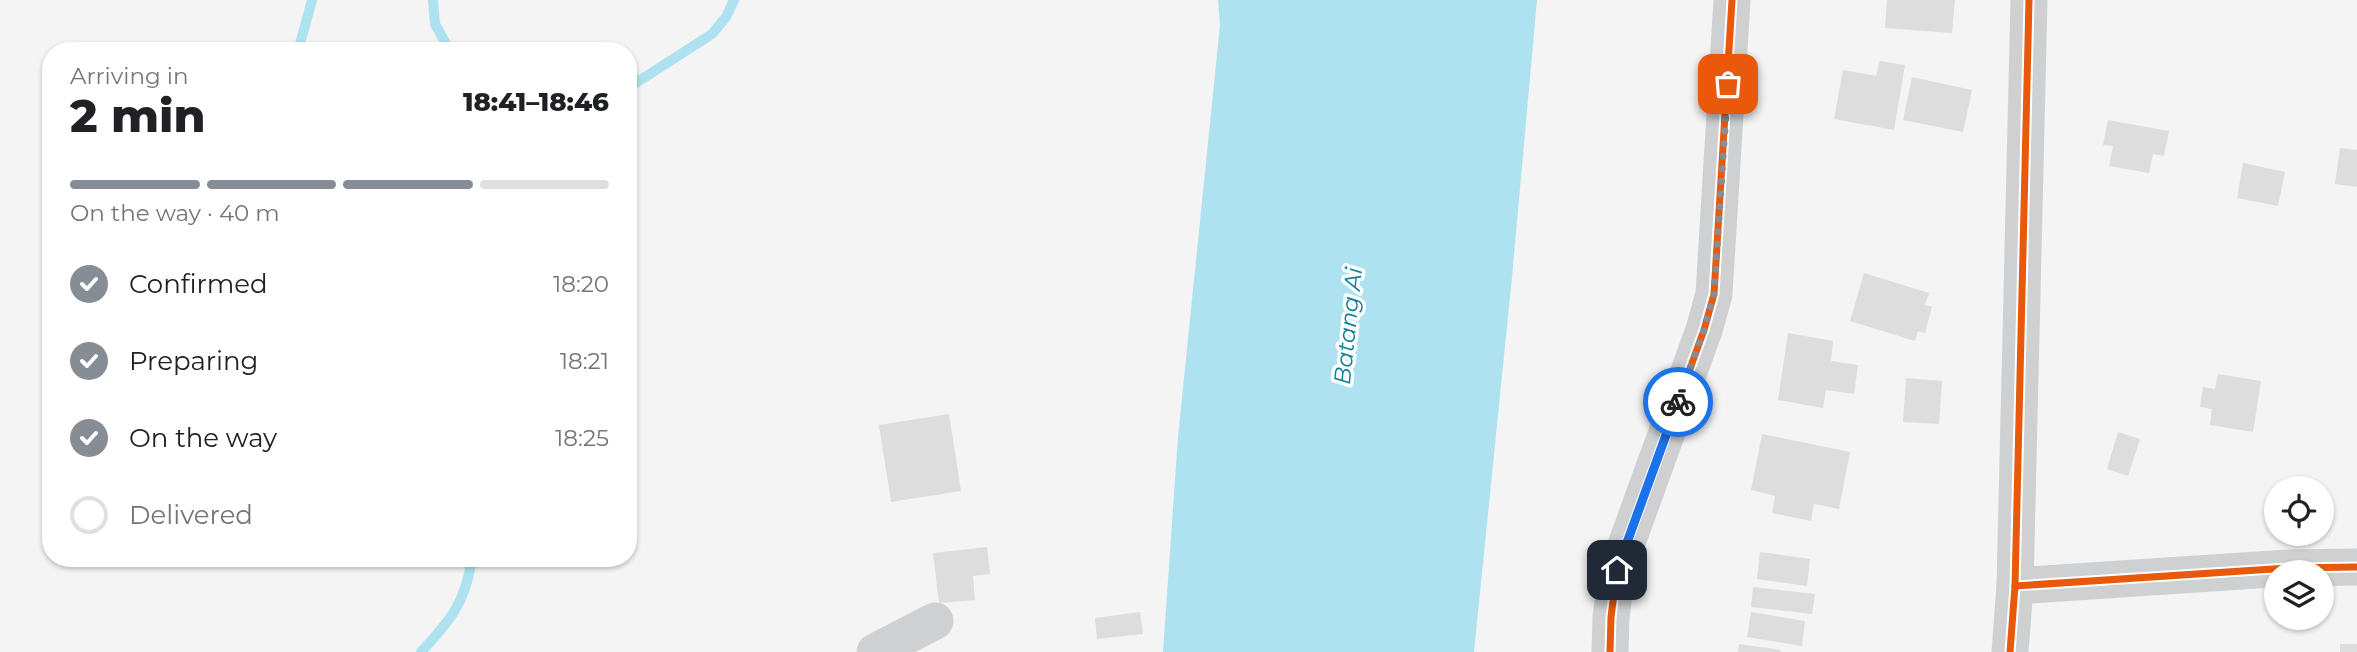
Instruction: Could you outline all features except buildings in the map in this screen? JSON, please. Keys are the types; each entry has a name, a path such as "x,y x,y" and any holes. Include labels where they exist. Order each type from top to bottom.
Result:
{"street":[{"path":"1610,652 1617,570 1704,330 1714,294 1732,0"},
{"path":"2010,652 2015,586 2029,0"},
{"path":"2015,586 2288,568 2357,567"},
{"path":"875,652 935,621"}],"water":[{"name":"Batang Ai","path":"1218,0 1537,0 1474,652 1163,652 1178,437 1220,25"}],"waterway":[{"path":"300,42 312,0"},
{"path":"433,0 435,24 445,42"},
{"path":"637,82 712,34 726,17 734,0"},
{"path":"421,652 455,610 466,587 470,567"}],"cycle path":[{"path":"1610,652 1617,570 1704,330 1714,294 1732,0"},
{"path":"2010,652 2015,586 2029,0"},
{"path":"2015,586 2288,568 2357,567"}],"way so far":[{"path":"1678,402 1714,294 1728,84"}],"route":[{"path":"1617,570 1678,402"}]}
